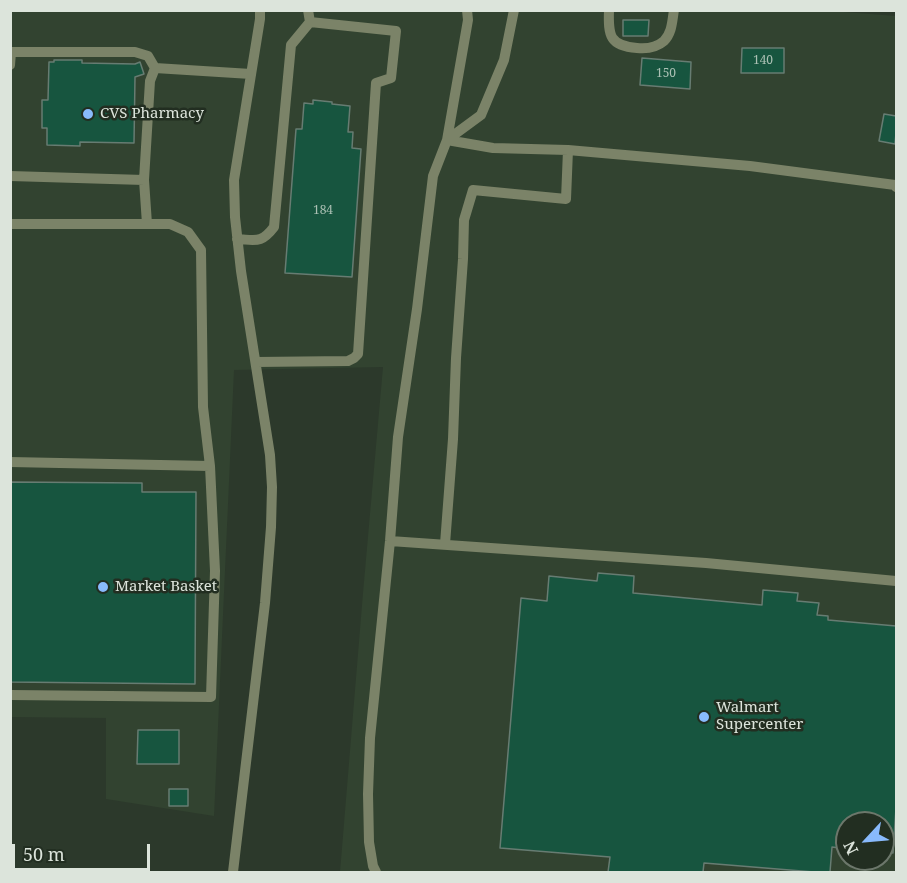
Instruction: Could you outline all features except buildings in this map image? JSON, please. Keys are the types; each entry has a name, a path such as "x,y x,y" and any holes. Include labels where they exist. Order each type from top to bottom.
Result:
{"lane":[{"path":"233,873 265,603 271,527 270,455 241,271 235,217 234,180 260,10"},
{"path":"237,239 259,240 267,236 274,227 291,45 310,22 308,10"},
{"path":"376,873 369,842 370,738 398,436 413,341 433,176 447,140 468,20 467,10"},
{"path":"447,140 481,115 504,60 514,10"},
{"path":"609,10 608,27 617,45 650,49 663,42 671,31 674,10"},
{"path":"256,362 348,360 358,354 376,83 391,78 396,31 310,22"},
{"path":"10,66 11,52 135,52 148,56 154,68 150,81 144,180 147,224"},
{"path":"154,68 251,74"},
{"path":"447,140 493,148 568,150 750,166 897,187"},
{"path":"446,544 464,220 473,190 566,199 568,150"},
{"path":"10,176 144,180"},
{"path":"10,224 170,224 188,232 201,250 203,406 210,466 215,572 211,697 10,695"},
{"path":"10,462 210,466"},
{"path":"390,541 706,562 897,581"}],"shaded area":[{"path":"818,10 896,16 896,872 340,872 383,367 234,370 214,816 106,799 106,718 11,717 11,11"}],"place":[{"name":"CVS Pharmacy","path":"88,114"},
{"name":"Market Basket","path":"103,587"},
{"name":"Walmart Supercenter","path":"704,717"}]}
